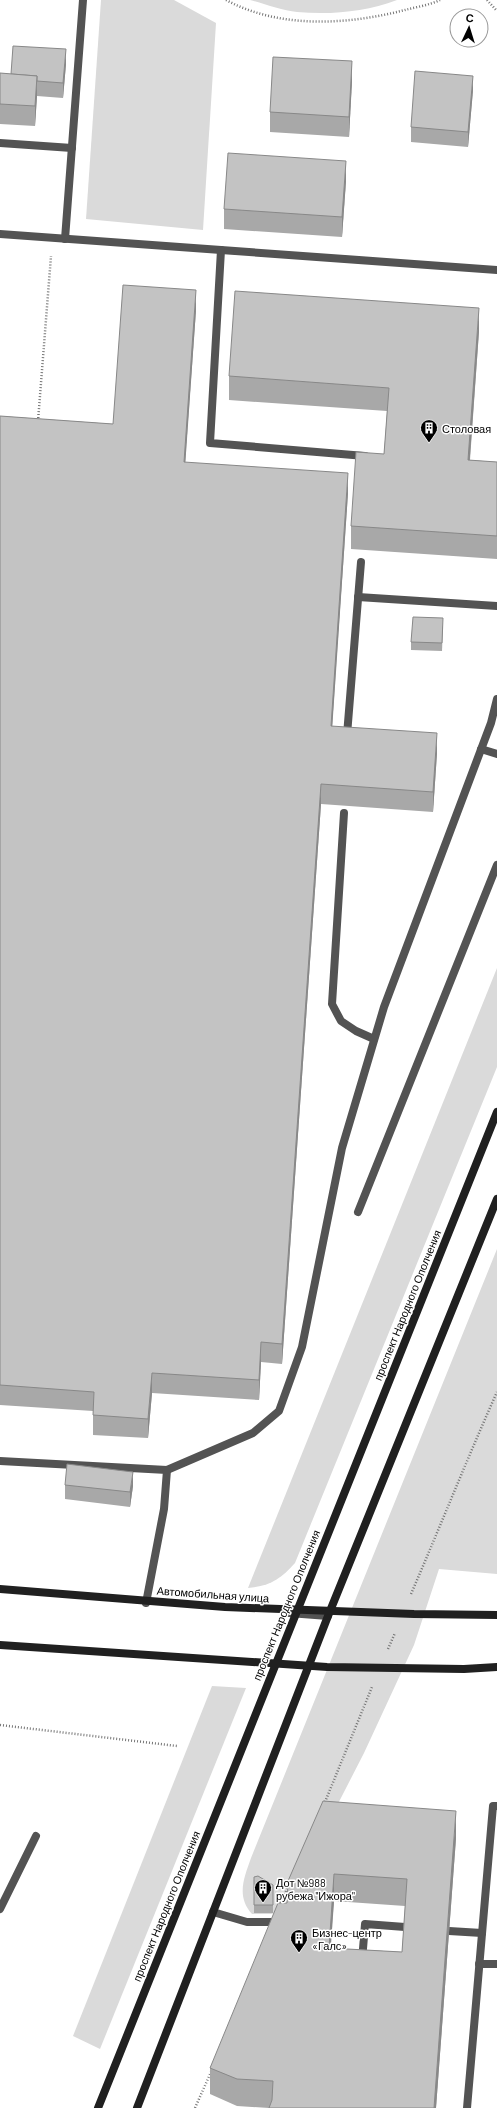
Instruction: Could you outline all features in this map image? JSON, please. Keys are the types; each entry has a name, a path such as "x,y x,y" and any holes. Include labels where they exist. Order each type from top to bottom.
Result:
{"main road":[{"name":"проспект Народного Ополчения","path":"98,2108 497,1112"},
{"path":"138,2108 328,1616 497,1199"},
{"name":"Автомобильная улица","path":"0,1588 225,1607 414,1614 497,1615"},
{"path":"0,1645 327,1667 497,1668"}],"street":[{"path":"65,239 83,0"},
{"path":"0,143 72,148"},
{"path":"0,234 497,270"},
{"path":"221,250 210,443 365,456"},
{"path":"347,735 361,562"},
{"path":"358,597 497,606"},
{"path":"0,1461 167,1470 253,1433 280,1411 302,1347 342,1148 374,1039 384,1007 491,723 497,699"},
{"path":"481,749 497,754"},
{"path":"344,813 332,1004 341,1021 356,1031 374,1039"},
{"path":"358,1212 497,866"},
{"path":"146,1603 164,1509 167,1470"},
{"path":"0,1593 328,1616"},
{"path":"467,2108 493,1806 497,1806"},
{"path":"0,1909 36,1836"},
{"path":"213,1912 247,1922 287,1922"},
{"path":"362,1969 365,1924 405,1927"},
{"path":"449,1931 482,1933"},
{"path":"479,1964 497,1964"}],"path":[{"path":"226,0 245,10 294,21 338,22 383,15 440,0"},
{"path":"487,0 497,11"},
{"path":"38,424 53,238"},
{"path":"0,1725 177,1746"},
{"path":"195,2108 211,2071"}],"shaded area":[{"path":"101,0 174,0 216,23 203,230 86,219"},
{"path":"250,0 397,0 348,12 310,13 279,9"},
{"path":"497,968 497,1067 295,1563 274,1581 263,1586 248,1588"},
{"path":"497,1249 497,1574 439,1569 414,1645 364,1753 304,1870 286,1911 271,1914 252,1914 247,1907 243,1894 244,1880 251,1858"},
{"path":"212,1686 246,1688 100,2049 73,2036"}],"building":[{"path":"13,46 66,49 63,83 37,81 37,76 11,74"},
{"path":"273,57 352,61 349,117 270,112"},
{"path":"415,71 473,76 468,132 411,127"},
{"path":"0,73 37,76 35,106 0,104"},
{"path":"228,153 346,161 342,217 224,209"},
{"path":"123,285 196,290 184,462 348,473 331,726 437,733 433,792 321,784 282,1344 261,1342 259,1380 152,1373 148,1419 93,1415 94,1392 0,1385 0,416 113,424"},
{"name":"Столовая","path":"235,291 479,308 468,460 497,462 497,536 351,526 356,452 384,454 389,388 229,376"},
{"path":"413,617 443,618 442,643 411,642"},
{"path":"67,1464 133,1472 130,1492 65,1485"},
{"name":"Бизнес-центр «Галс»","path":"323,1801 456,1811 434,2108 269,2108 272,2100 273,2081 237,2079 210,2068 278,1903 287,1903 288,1881","holes":["334,1874 407,1879 402,1952 329,1948"]},
{"name":"Дот №988 рубежа \"Ижора\"","path":"258,1876 273,1885 273,1905 254,1905 254,1877"}],"place":[{"name":"Столовая","path":"429,443"},
{"name":"Дот №988 рубежа \"Ижора\"","path":"263,1903"},
{"name":"Бизнес-центр «Галс»","path":"299,1953"}]}
